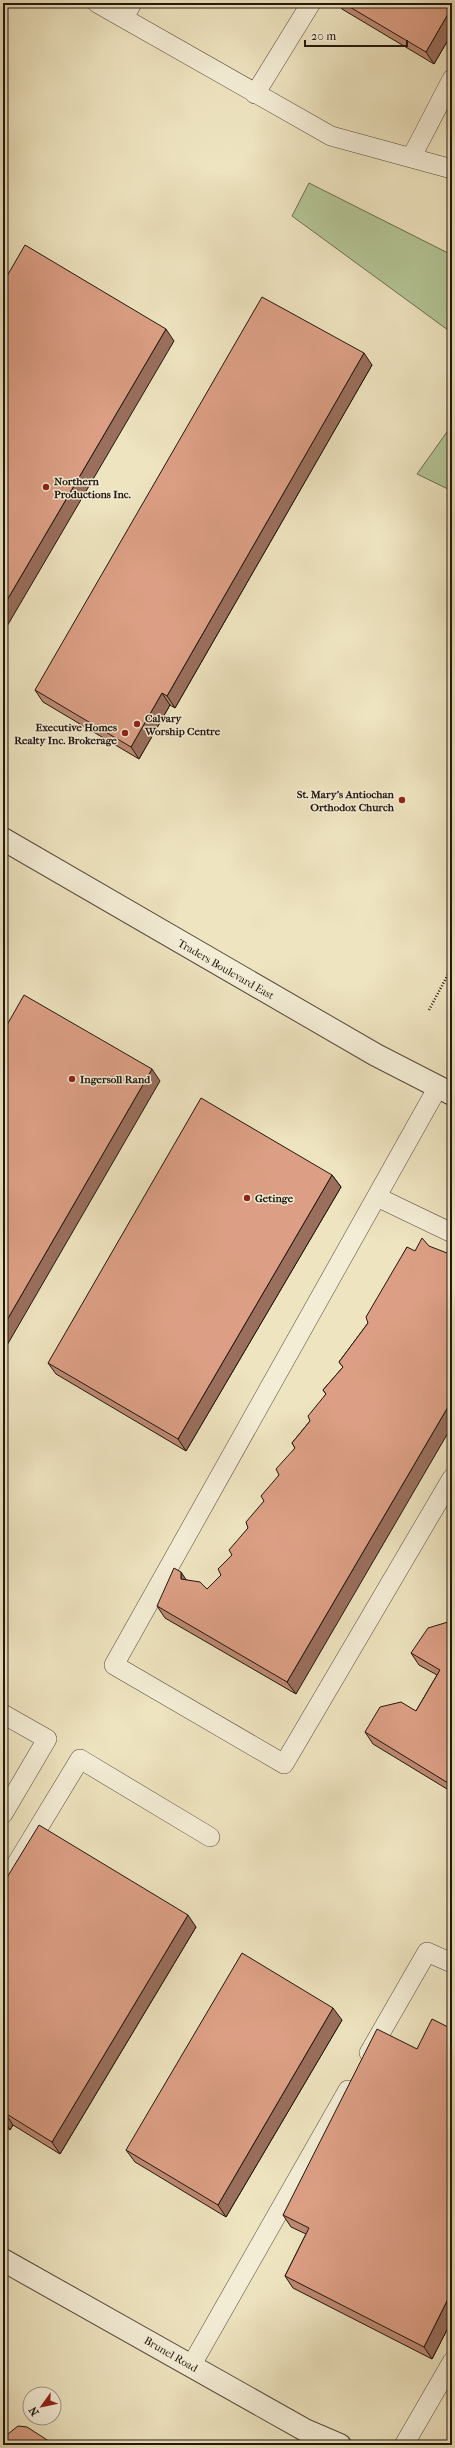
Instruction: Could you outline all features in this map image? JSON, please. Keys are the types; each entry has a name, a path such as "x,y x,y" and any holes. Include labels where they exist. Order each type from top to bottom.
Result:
{"street":[{"name":"Traders Boulevard East","path":"3,839 362,1047 445,1090"},
{"name":"Brunel Road","path":"3,2260 305,2430 340,2445"}],"lane":[{"path":"97,3 128,10 256,94 331,136 452,169"},
{"path":"256,94 311,3"},
{"path":"411,158 452,79"},
{"path":"445,1090 377,1197 114,1665 284,1764 452,1478"},
{"path":"377,1197 452,1232"},
{"path":"3,1714 47,1739 3,1814"},
{"path":"3,1886 80,1759 210,1837"},
{"path":"191,2366 427,1952 452,1963"},
{"path":"404,2445 452,2362"}],"path":[{"path":"429,1010 452,967"}],"green space":[{"path":"309,183 452,255 452,333 292,216"},
{"path":"452,425 452,491 417,474"}],"building":[{"path":"343,3 452,3 452,7 426,52"},
{"name":"Northern Productions Inc.","path":"25,245 166,329 3,607 3,283"},
{"path":"262,297 364,353 167,696 162,693 131,747 35,690"},
{"path":"24,995 152,1069 3,1327 3,1032"},
{"path":"201,1098 332,1175 178,1439 48,1363"},
{"path":"422,1238 429,1246 452,1255 452,1400 287,1682 157,1606 174,1568 181,1572 181,1579 200,1582 207,1589 221,1575 218,1569 232,1555 229,1550 248,1528 246,1522 264,1501 261,1496 279,1475 276,1469 295,1448 292,1443 310,1421 308,1416 326,1394 323,1390 343,1367 339,1362 368,1323 366,1317 407,1247 415,1251"},
{"path":"448,1622 452,1625 452,1776 448,1783 365,1732 380,1707 401,1702 416,1711 440,1670 411,1653 428,1628"},
{"path":"39,1825 188,1915 52,2142 5,2113 3,2116 3,1884"},
{"path":"242,1953 333,2008 218,2205 126,2150"},
{"path":"432,2019 452,2029 452,2291 424,2347 285,2276 309,2228 283,2215 377,2029 417,2049"},
{"path":"18,2426 27,2427 55,2445 3,2445 3,2442 8,2434"}],"place":[{"name":"Northern Productions Inc.","path":"46,487"},
{"name":"Calvary Worship Centre","path":"137,724"},
{"name":"Executive Homes Realty Inc. Brokerage","path":"125,733"},
{"name":"St. Mary’s Antiochan Orthodox Church","path":"402,800"},
{"name":"Ingersoll Rand","path":"72,1079"},
{"name":"Getinge","path":"247,1198"}]}
